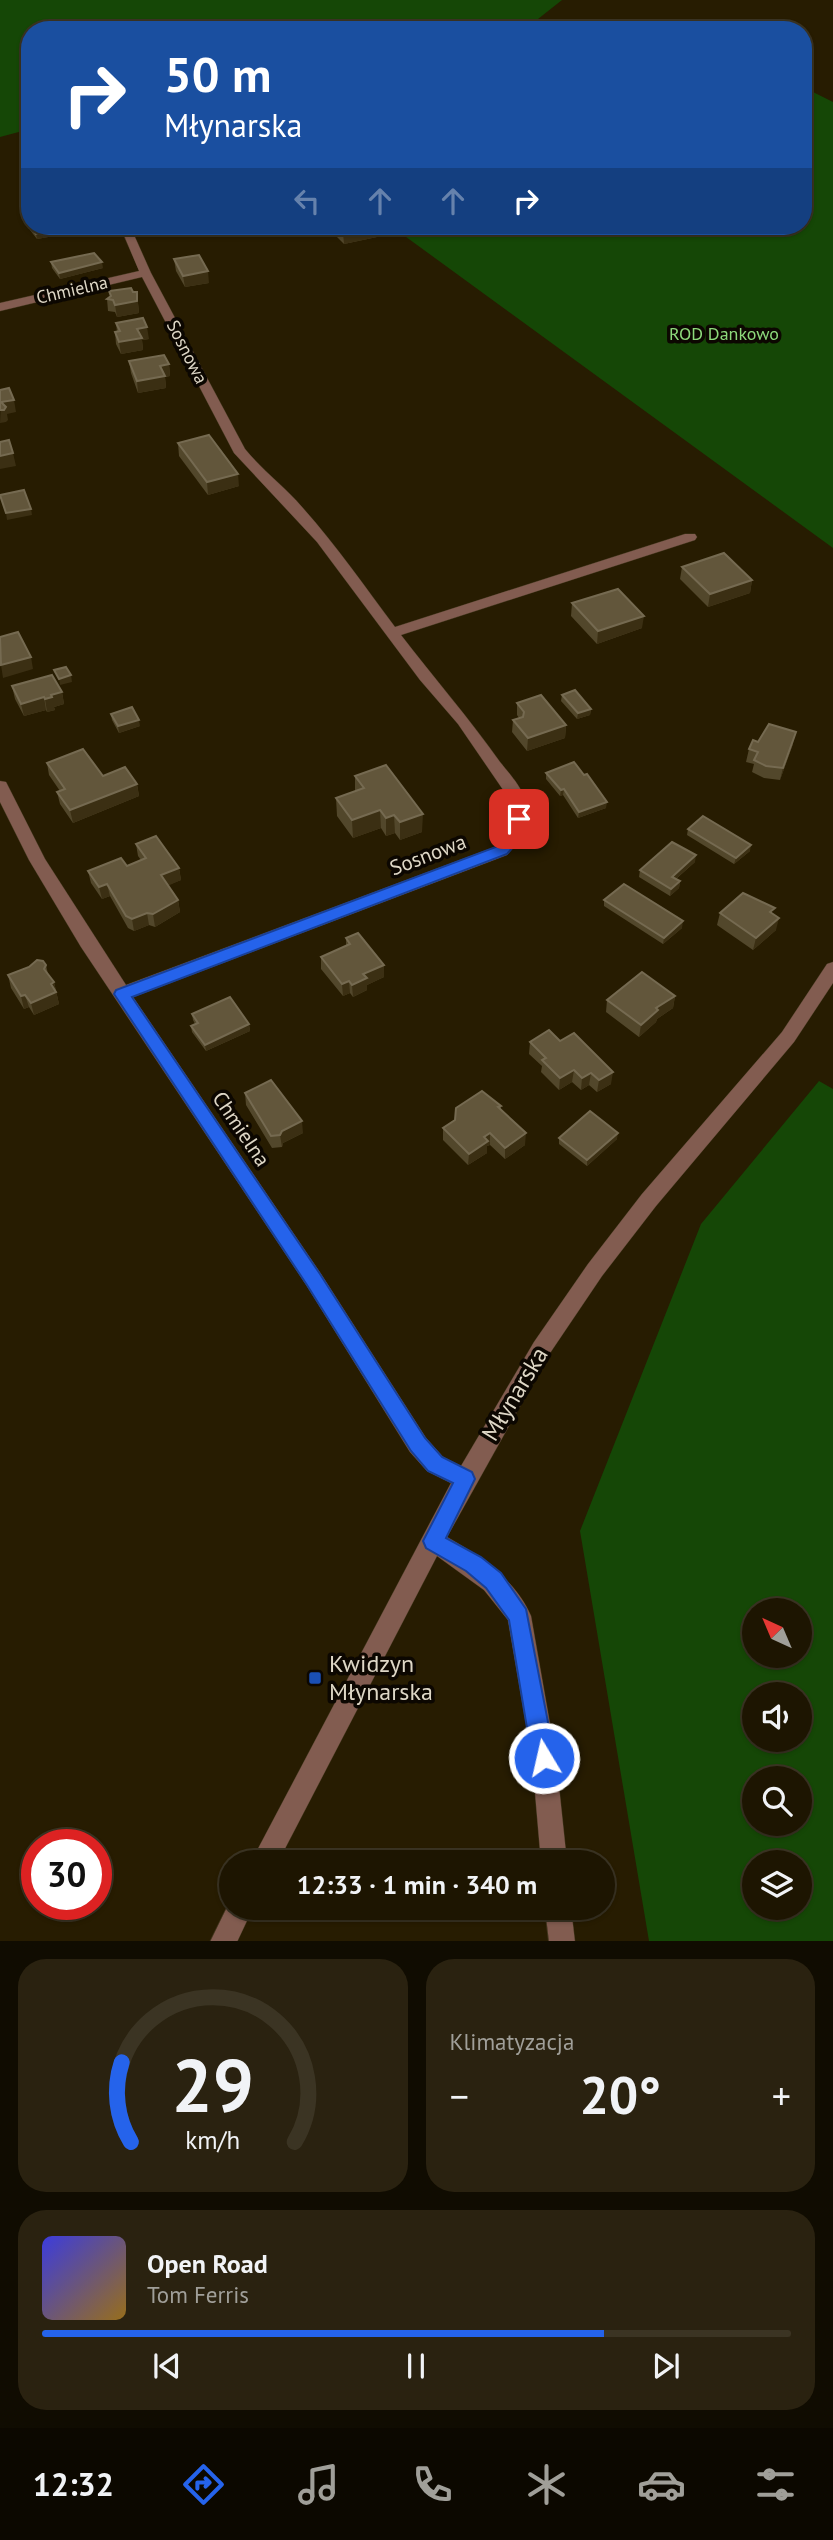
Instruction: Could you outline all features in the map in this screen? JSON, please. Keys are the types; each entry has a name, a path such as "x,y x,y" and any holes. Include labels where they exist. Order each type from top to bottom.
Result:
{"street":[{"name":"Sosnowa","path":"122,994 501,851 513,838 519,819 516,796 463,720 392,634 295,507 258,474 239,450 145,273 129,235"},
{"name":"Chmielna","path":"0,307 145,273"},
{"path":"392,634 690,537"},
{"name":"Chmielna","path":"0,786 54,889 306,1268 418,1445 435,1464 465,1479"},
{"name":"Młynarska","path":"270,1850 465,1479 541,1349 595,1270 649,1200 788,1037 833,968"},
{"path":"433,1541 473,1564 493,1580 519,1616 544,1758 553,1850"},
{"path":"223,1941 234,1920"},
{"path":"559,1920 562,1941"}],"green space":[{"path":"0,0 562,0 533,21 21,21 21,131 0,137"},
{"path":"672,20 674,21 622,21"},
{"name":"ROD Dankowo","path":"812,92 833,102 833,548 403,235 812,235"},
{"path":"819,1081 833,1089 833,1941 649,1941 580,1531 701,1224"}],"building":[{"path":"94,253 102,262 59,273 51,262"},
{"path":"199,255 208,271 183,276 174,259"},
{"path":"131,288 133,292 137,292 137,301 115,305 113,300 107,299 111,296 109,291"},
{"path":"143,318 147,327 137,329 142,338 119,342 115,332 120,331 116,323"},
{"path":"164,355 169,364 160,366 165,376 137,381 129,361"},
{"path":"9,388 14,400 1,402 6,407 0,410 0,390"},
{"path":"209,435 238,474 207,482 178,443"},
{"path":"9,440 13,453 0,456 0,442"},
{"path":"24,490 31,509 6,513 0,495"},
{"path":"724,553 752,580 710,594 682,567"},
{"path":"618,589 644,616 598,631 572,603"},
{"path":"18,632 31,657 1,665 0,637"},
{"path":"66,667 71,675 59,679 54,670"},
{"path":"52,675 62,692 21,704 12,686"},
{"path":"575,690 591,709 578,713 562,695"},
{"path":"541,695 566,725 528,738 513,720 523,717 524,712 517,703"},
{"path":"132,707 139,720 118,726 111,714"},
{"path":"769,724 796,732 783,768 766,766 754,760 758,752 749,749 753,740 758,742"},
{"path":"83,749 103,776 125,767 137,784 70,810 57,792 65,789 47,763"},
{"path":"574,762 584,775 587,774 607,802 579,812 564,789 561,790 546,773"},
{"path":"386,765 423,814 400,822 394,815 386,818 380,810 352,820 336,798 364,788 355,776"},
{"path":"703,816 751,845 736,858 688,829"},
{"path":"156,836 179,868 161,875 178,900 153,914 147,913 132,919 126,916 107,884 99,887 88,871 121,858 127,866 146,858 136,844"},
{"path":"672,842 696,855 672,877 680,881 671,889 640,870"},
{"path":"624,884 683,921 664,938 604,900"},
{"path":"743,893 775,908 770,912 779,918 756,938 720,913"},
{"path":"358,933 384,965 363,974 367,978 352,985 349,981 342,984 321,957 350,944 346,938"},
{"path":"37,960 46,965 44,969 54,982 51,984 56,992 31,1003 25,995 21,996 8,975 29,967"},
{"path":"642,972 675,996 656,1008 658,1010 641,1025 607,1000"},
{"path":"230,997 249,1024 205,1045 191,1026 198,1023 192,1014"},
{"path":"549,1030 560,1041 574,1033 613,1072 599,1080 591,1073 582,1078 574,1070 560,1078 542,1060 546,1058 530,1042"},
{"path":"271,1080 302,1121 282,1131 280,1135 271,1136 245,1093"},
{"path":"482,1091 501,1106 498,1107 526,1133 505,1148 490,1133 484,1137 488,1141 469,1154 443,1128 455,1120 456,1108"},
{"path":"590,1111 618,1133 587,1160 559,1138"}],"place":[{"name":"Kwidzyn Młynarska","path":"315,1678"}],"route":[{"path":"519,819 513,838 501,851 122,994 314,1280 418,1445 435,1464 465,1479 433,1541 473,1564 493,1580 508,1597 519,1616 544,1758"}]}
